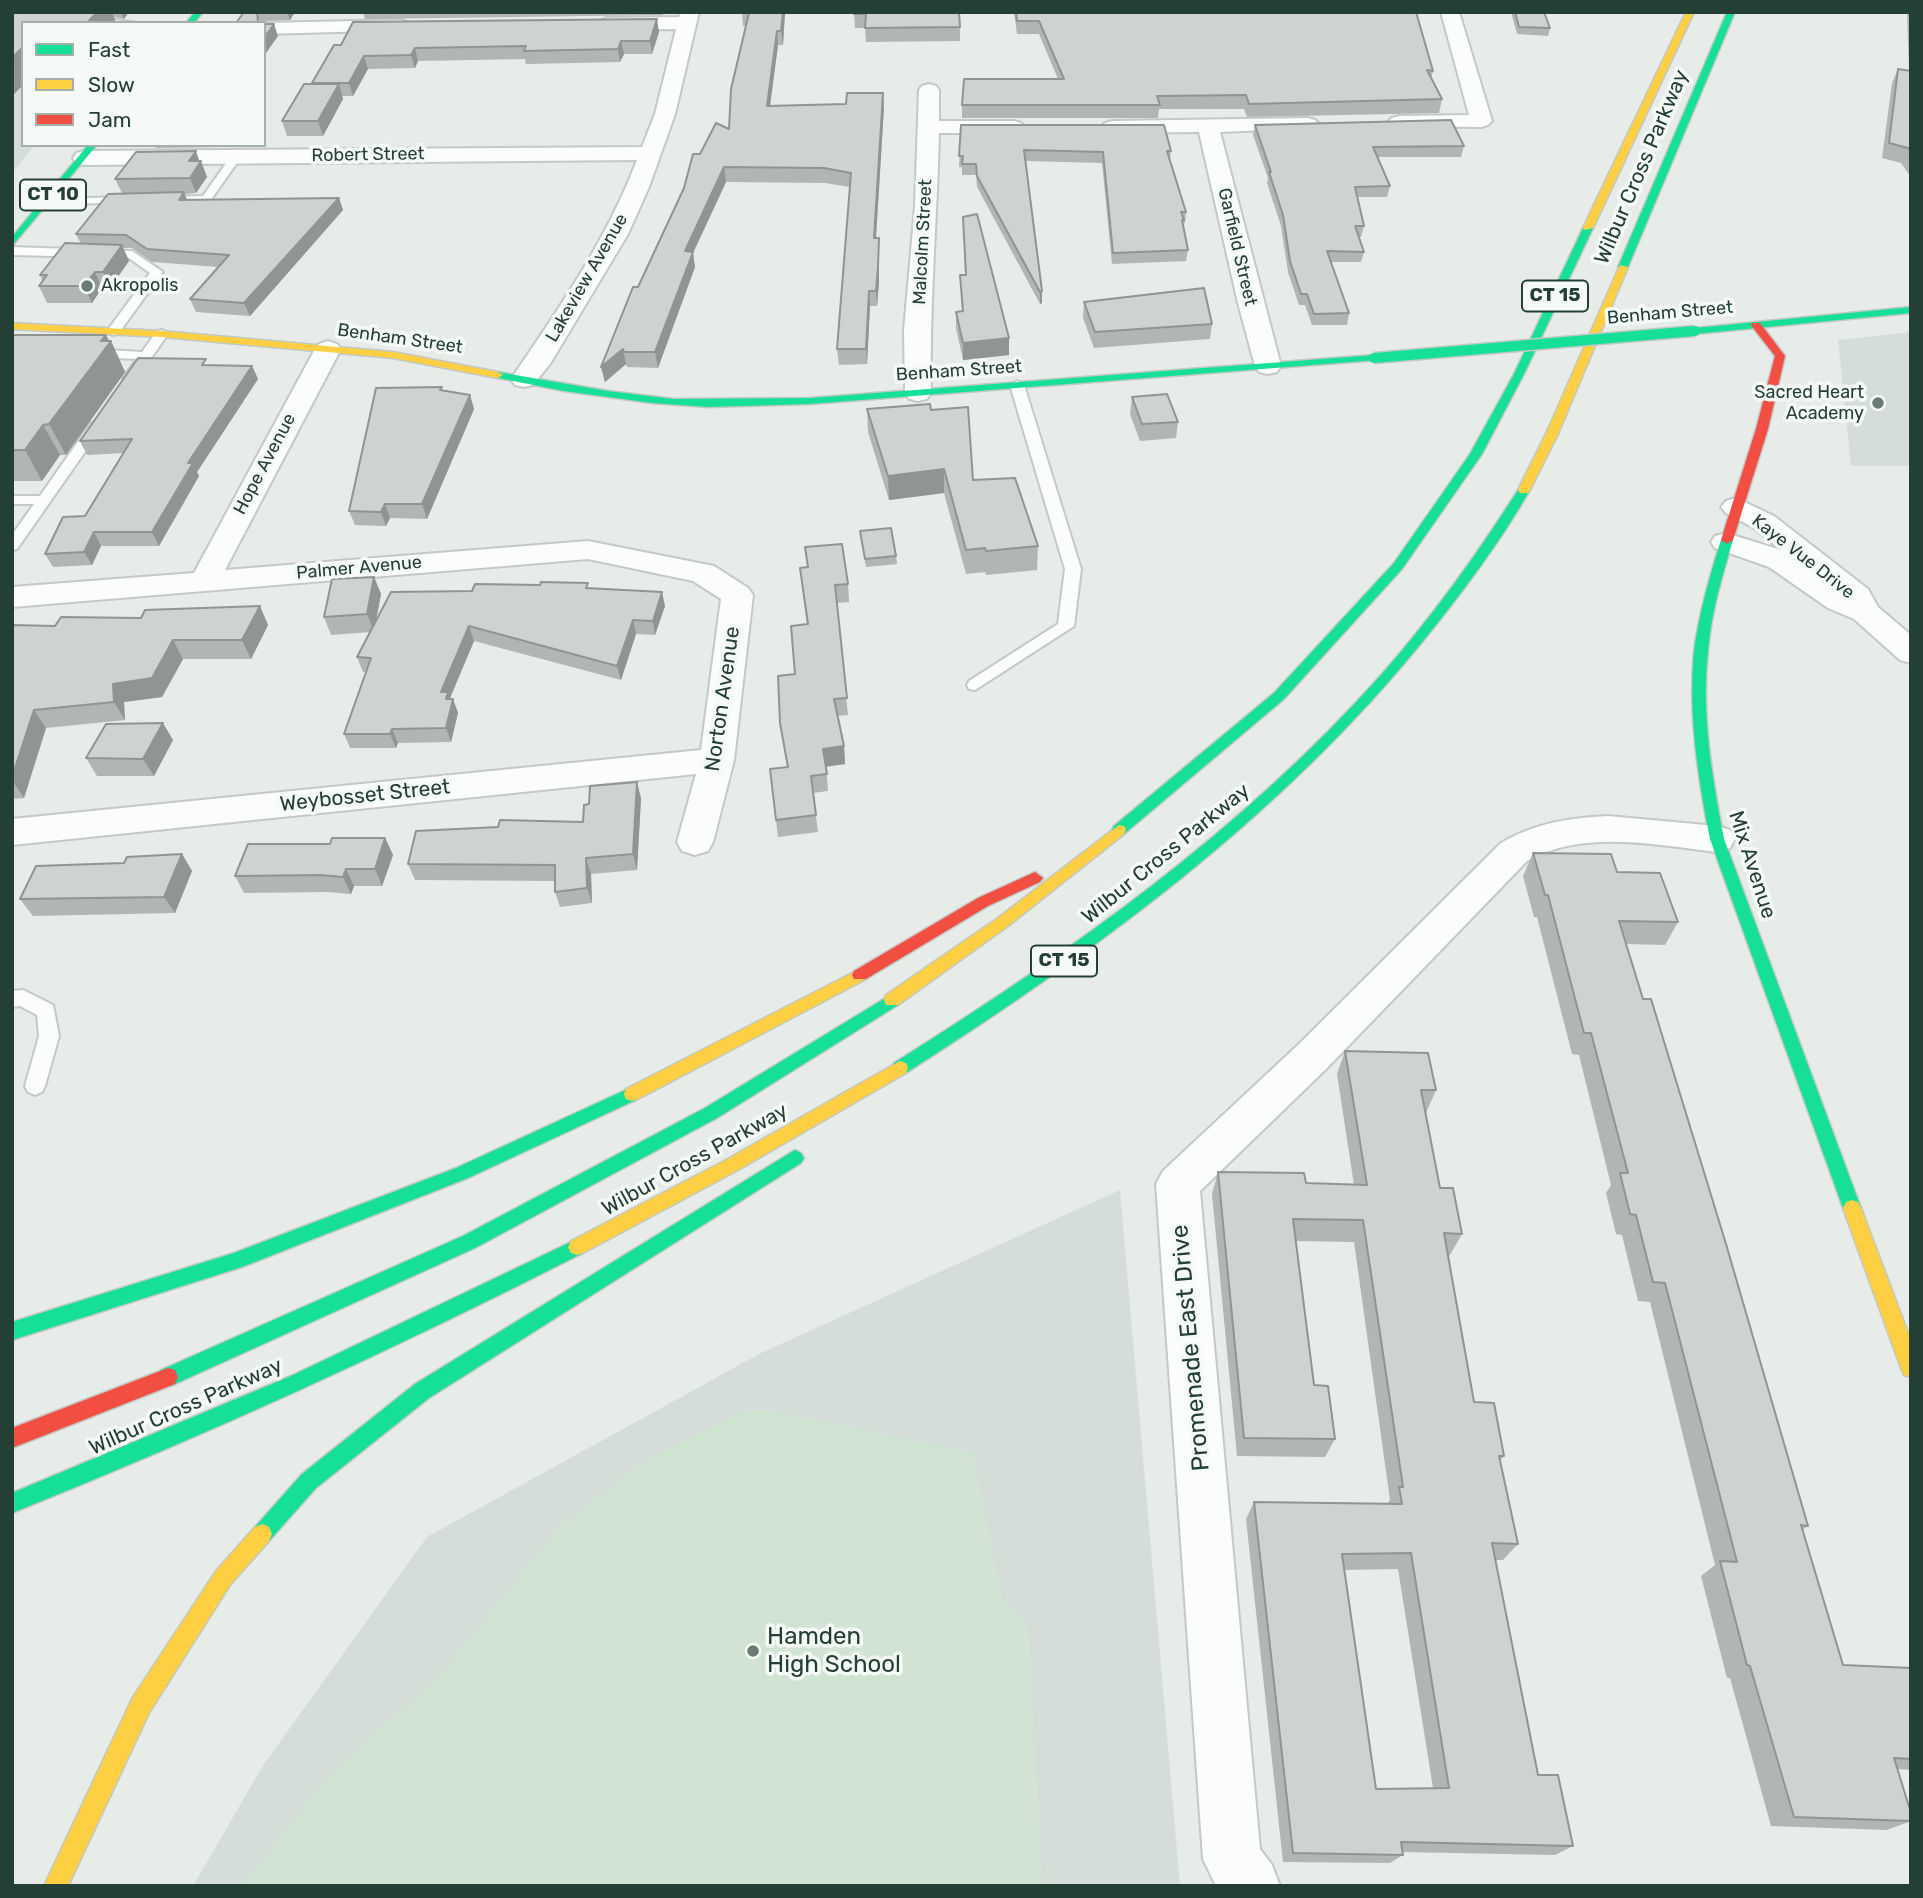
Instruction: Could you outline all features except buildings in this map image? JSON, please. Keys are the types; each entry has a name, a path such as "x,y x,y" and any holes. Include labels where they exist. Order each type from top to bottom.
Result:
{"main road":[{"name":"Wilbur Cross Parkway","path":"12,1438 171,1376 470,1242 711,1113 875,1012 1003,922 1094,851 1279,696 1398,566 1476,454 1519,374 1690,12"},
{"name":"Wilbur Cross Parkway","path":"12,1503 110,1465 478,1299 713,1177 913,1061 1052,970 1178,877 1311,761 1422,639 1495,540 1545,451 1731,12"},
{"name":"CT 10","path":"12,243 89,151"},
{"name":"Benham Street","path":"12,326 162,334 328,349 433,361 632,398 707,404 767,403 918,393 1374,358 1911,310"},
{"name":"Mix Avenue","path":"1756,325 1772,341 1780,356 1769,403 1736,507 1701,649 1699,717 1717,839 1911,1368"},
{"path":"12,1331 235,1261 462,1173 661,1080 821,997 983,902 1094,851"},
{"path":"862,1108 913,1061"},
{"path":"56,1886 141,1704 223,1578 309,1480 422,1391 808,1150"}],"street":[{"path":"1372,123 1481,121 1446,15"},
{"path":"583,24 688,18"},
{"name":"Lakeview Avenue","path":"524,379 541,358 616,234 665,114 688,18"},
{"path":"266,27 416,26"},
{"name":"Malcolm Street","path":"918,393 917,330 929,90"},
{"path":"1088,127 1331,124"},
{"path":"928,127 1035,127"},
{"name":"Garfield Street","path":"1209,127 1250,303 1268,366"},
{"name":"Robert Street","path":"89,151 236,157 651,153"},
{"name":"Hope Avenue","path":"206,581 213,561 328,349"},
{"name":"Kaye Vue Drive","path":"1736,507 1764,522 1857,596 1865,612"},
{"name":"Kaye Vue Drive","path":"1727,542 1780,560 1839,601 1865,612 1911,653"},
{"name":"Palmer Avenue","path":"12,597 588,550 704,573"},
{"name":"Norton Avenue","path":"695,842 717,760 737,594 704,573"},
{"name":"Weybosset Street","path":"12,832 717,760"},
{"name":"Promenade East Drive","path":"1251,1886 1232,1859 1178,1184 1312,1057 1514,852 1540,838 1566,832 1606,830 1717,839"}],"lane":[{"path":"151,200 206,199 236,157"},
{"path":"47,202 137,200"},
{"path":"12,251 132,255 157,272 113,331"},
{"path":"122,389 162,334"},
{"path":"78,352 146,356"},
{"path":"975,685 1066,626 1073,569 1017,385"},
{"path":"12,546 107,411"},
{"path":"12,500 44,500"},
{"path":"12,999 23,998 46,1011 50,1036 35,1086"}],"shaded area":[{"path":"12,12 21,21 21,147 33,147 12,173"},
{"name":"Sacred Heart Academy","path":"1911,332 1911,466 1851,466 1838,340"},
{"name":"Hamden High School","path":"1120,1190 1180,1886 193,1886 264,1764 427,1537 761,1353"}],"green space":[{"path":"768,1410 973,1453 1002,1601 1028,1626 1042,1886 243,1886 328,1776 437,1678 560,1526 643,1462 744,1411"}],"traffic: fast":[{"path":"192,21 199,12"},
{"path":"1623,267 1731,12"},
{"path":"12,243 91,147"},
{"path":"1119,830 1279,696 1398,566 1476,454 1519,374 1588,228"},
{"path":"1695,331 1911,310"},
{"path":"1374,358 1695,331"},
{"path":"498,375 630,398 691,403 742,403 810,401 1374,358"},
{"path":"900,1068 976,1020 1123,918 1261,804 1326,742 1386,677 1476,565 1524,490"},
{"path":"1727,540 1708,609 1699,675 1702,745 1717,839 1852,1208"},
{"path":"168,1377 469,1242 711,1113 892,1000"},
{"path":"12,1331 235,1261 462,1173 632,1094"},
{"path":"262,1534 309,1481 422,1391 795,1158"},
{"path":"12,1503 298,1382 577,1247"}],"traffic: slow":[{"path":"1588,228 1690,12"},
{"path":"1524,490 1552,434 1623,267"},
{"path":"12,326 162,334 393,355 498,375"},
{"path":"892,1000 1003,922 1119,830"},
{"path":"632,1094 860,975"},
{"path":"577,1247 732,1165 900,1068"},
{"path":"1852,1208 1911,1368"},
{"path":"56,1886 141,1705 223,1578 262,1534"}],"traffic: jam":[{"path":"1727,540 1762,429 1780,356 1756,325"},
{"path":"860,975 983,902 1035,878"},
{"path":"12,1438 168,1377"}],"place":[{"name":"Akropolis","path":"87,286"},
{"name":"Sacred Heart Academy","path":"1878,403"},
{"name":"Hamden High School","path":"753,1651"}]}
